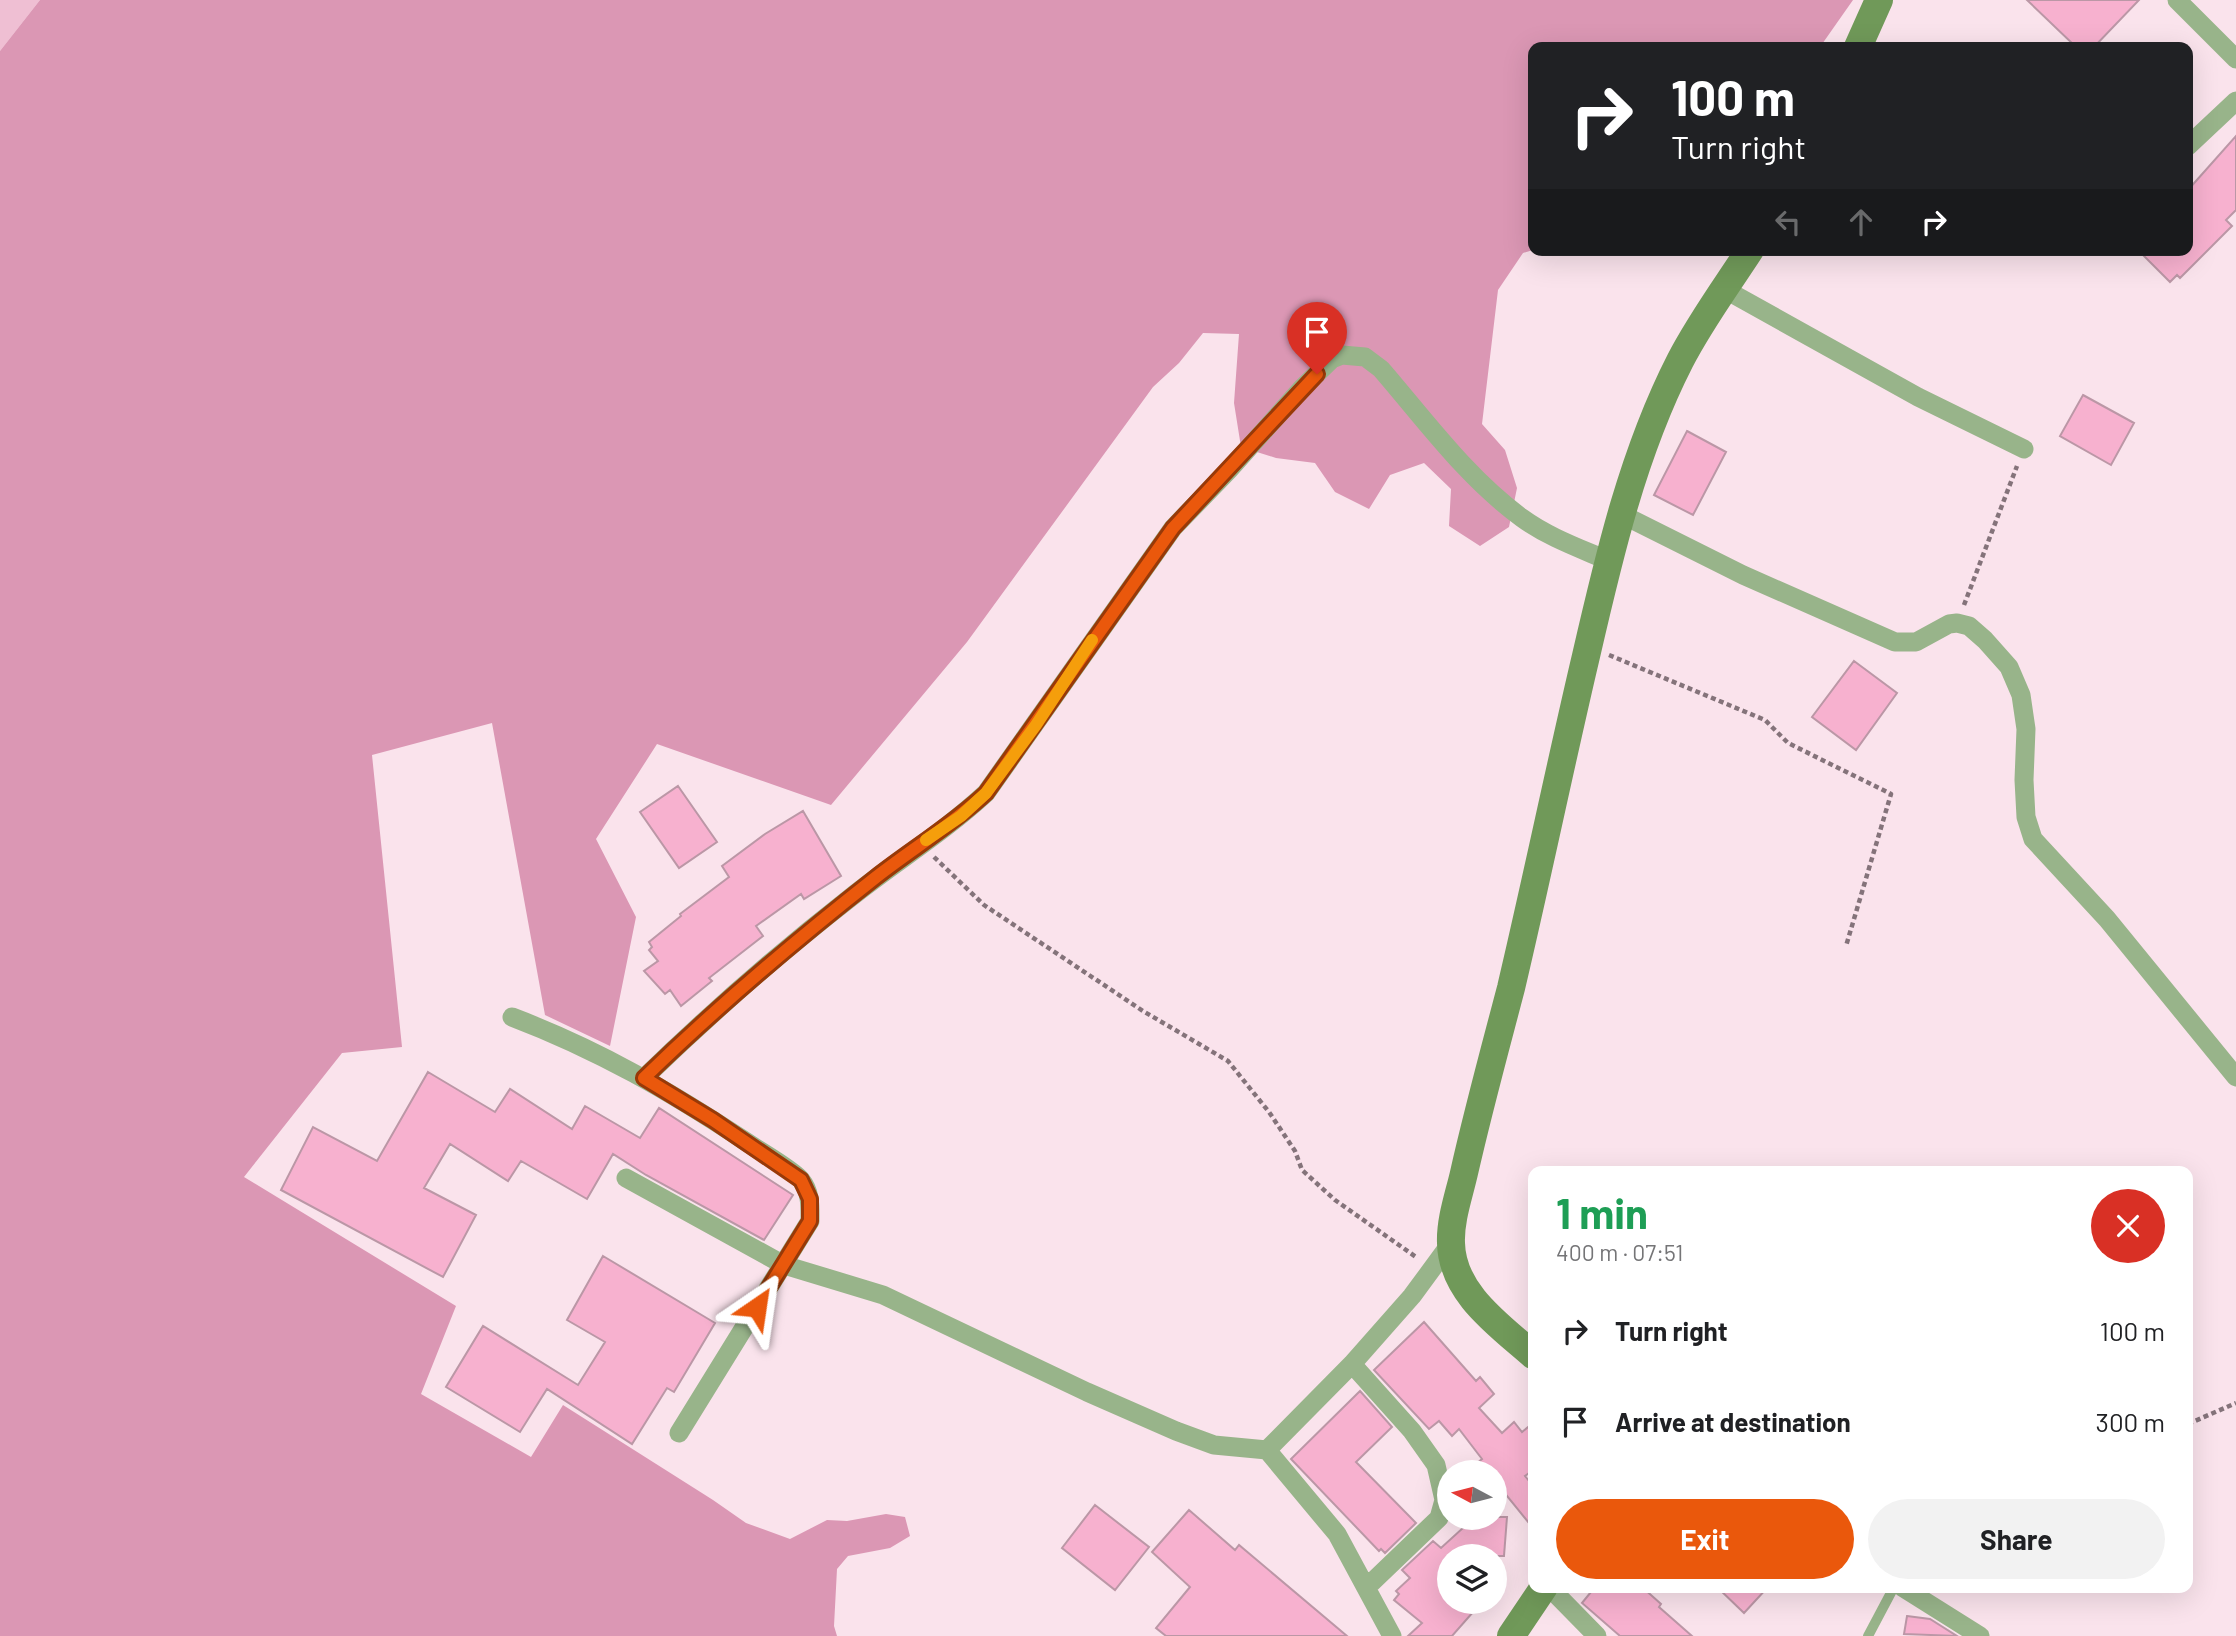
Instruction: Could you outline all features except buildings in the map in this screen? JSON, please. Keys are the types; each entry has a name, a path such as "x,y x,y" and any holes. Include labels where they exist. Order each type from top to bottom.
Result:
{"street":[{"path":"1860,42 1880,0"},
{"path":"2177,0 2236,59"},
{"path":"2193,141 2236,101"},
{"path":"1528,1350 1483,1310 1466,1290 1455,1264 1451,1243 1474,1130 1511,987 1588,646 1621,514 1651,426 1679,363 1699,325 1745,256"},
{"path":"1724,289 1919,397 2024,449"},
{"path":"644,1078 782,952 961,816 986,793 1173,528 1332,359 1342,355 1365,356 1381,369 1478,480 1521,517 1552,536 1609,561"},
{"path":"1621,514 1743,575 1895,642 1916,642 1949,624 1969,626 2009,667 2021,695 2026,729 2026,817 2033,839 2107,919 2236,1077"},
{"path":"512,1017 569,1039 644,1078 713,1120 801,1180 810,1199 810,1221 679,1433"},
{"path":"626,1178 783,1265 883,1295 1176,1431 1214,1445 1267,1450 1337,1534 1392,1636"},
{"path":"1267,1450 1352,1364 1412,1296 1451,1243"},
{"path":"1352,1364 1412,1431 1437,1465 1444,1500 1439,1518 1367,1587"},
{"path":"1511,1636 1542,1593"},
{"path":"1552,1593 1597,1636"},
{"path":"1912,1593 1980,1636"}],"lane":[{"path":"1868,1636 1891,1593"}],"path":[{"path":"1957,623 2024,449"},
{"path":"1588,646 1765,720 1788,743 1891,794 1846,946"},
{"path":"921,844 984,905 1143,1011 1228,1061 1289,1141 1302,1170 1335,1200 1432,1269"},
{"path":"2193,1422 2236,1403"}],"shaded area":[{"path":"0,0 40,0 0,51"},
{"path":"40,0 1853,0 1824,42 1528,42 1528,252 1523,253 1498,290 1482,424 1505,450 1517,488 1509,527 1480,546 1449,526 1451,489 1424,463 1390,475 1369,509 1335,492 1315,463 1276,458 1241,447 1234,403 1239,334 1203,333 1179,363 1153,387 967,642 831,805 657,744 596,839 636,917 610,1046 545,1015 492,723 372,755 402,1047 342,1053 244,1177 456,1306 421,1394 531,1457 563,1405 746,1523 790,1539 827,1520 847,1521 886,1514 905,1517 910,1536 890,1548 848,1556 837,1569 834,1626 837,1636 0,1636 0,51"}],"slow traffic":[{"path":"926,840 961,816 986,793 1036,725 1092,640"}],"route":[{"path":"757,1307 810,1221 810,1199 801,1180 713,1120 644,1078 782,952 900,859 961,816 986,793 1173,528 1317,374"}]}
